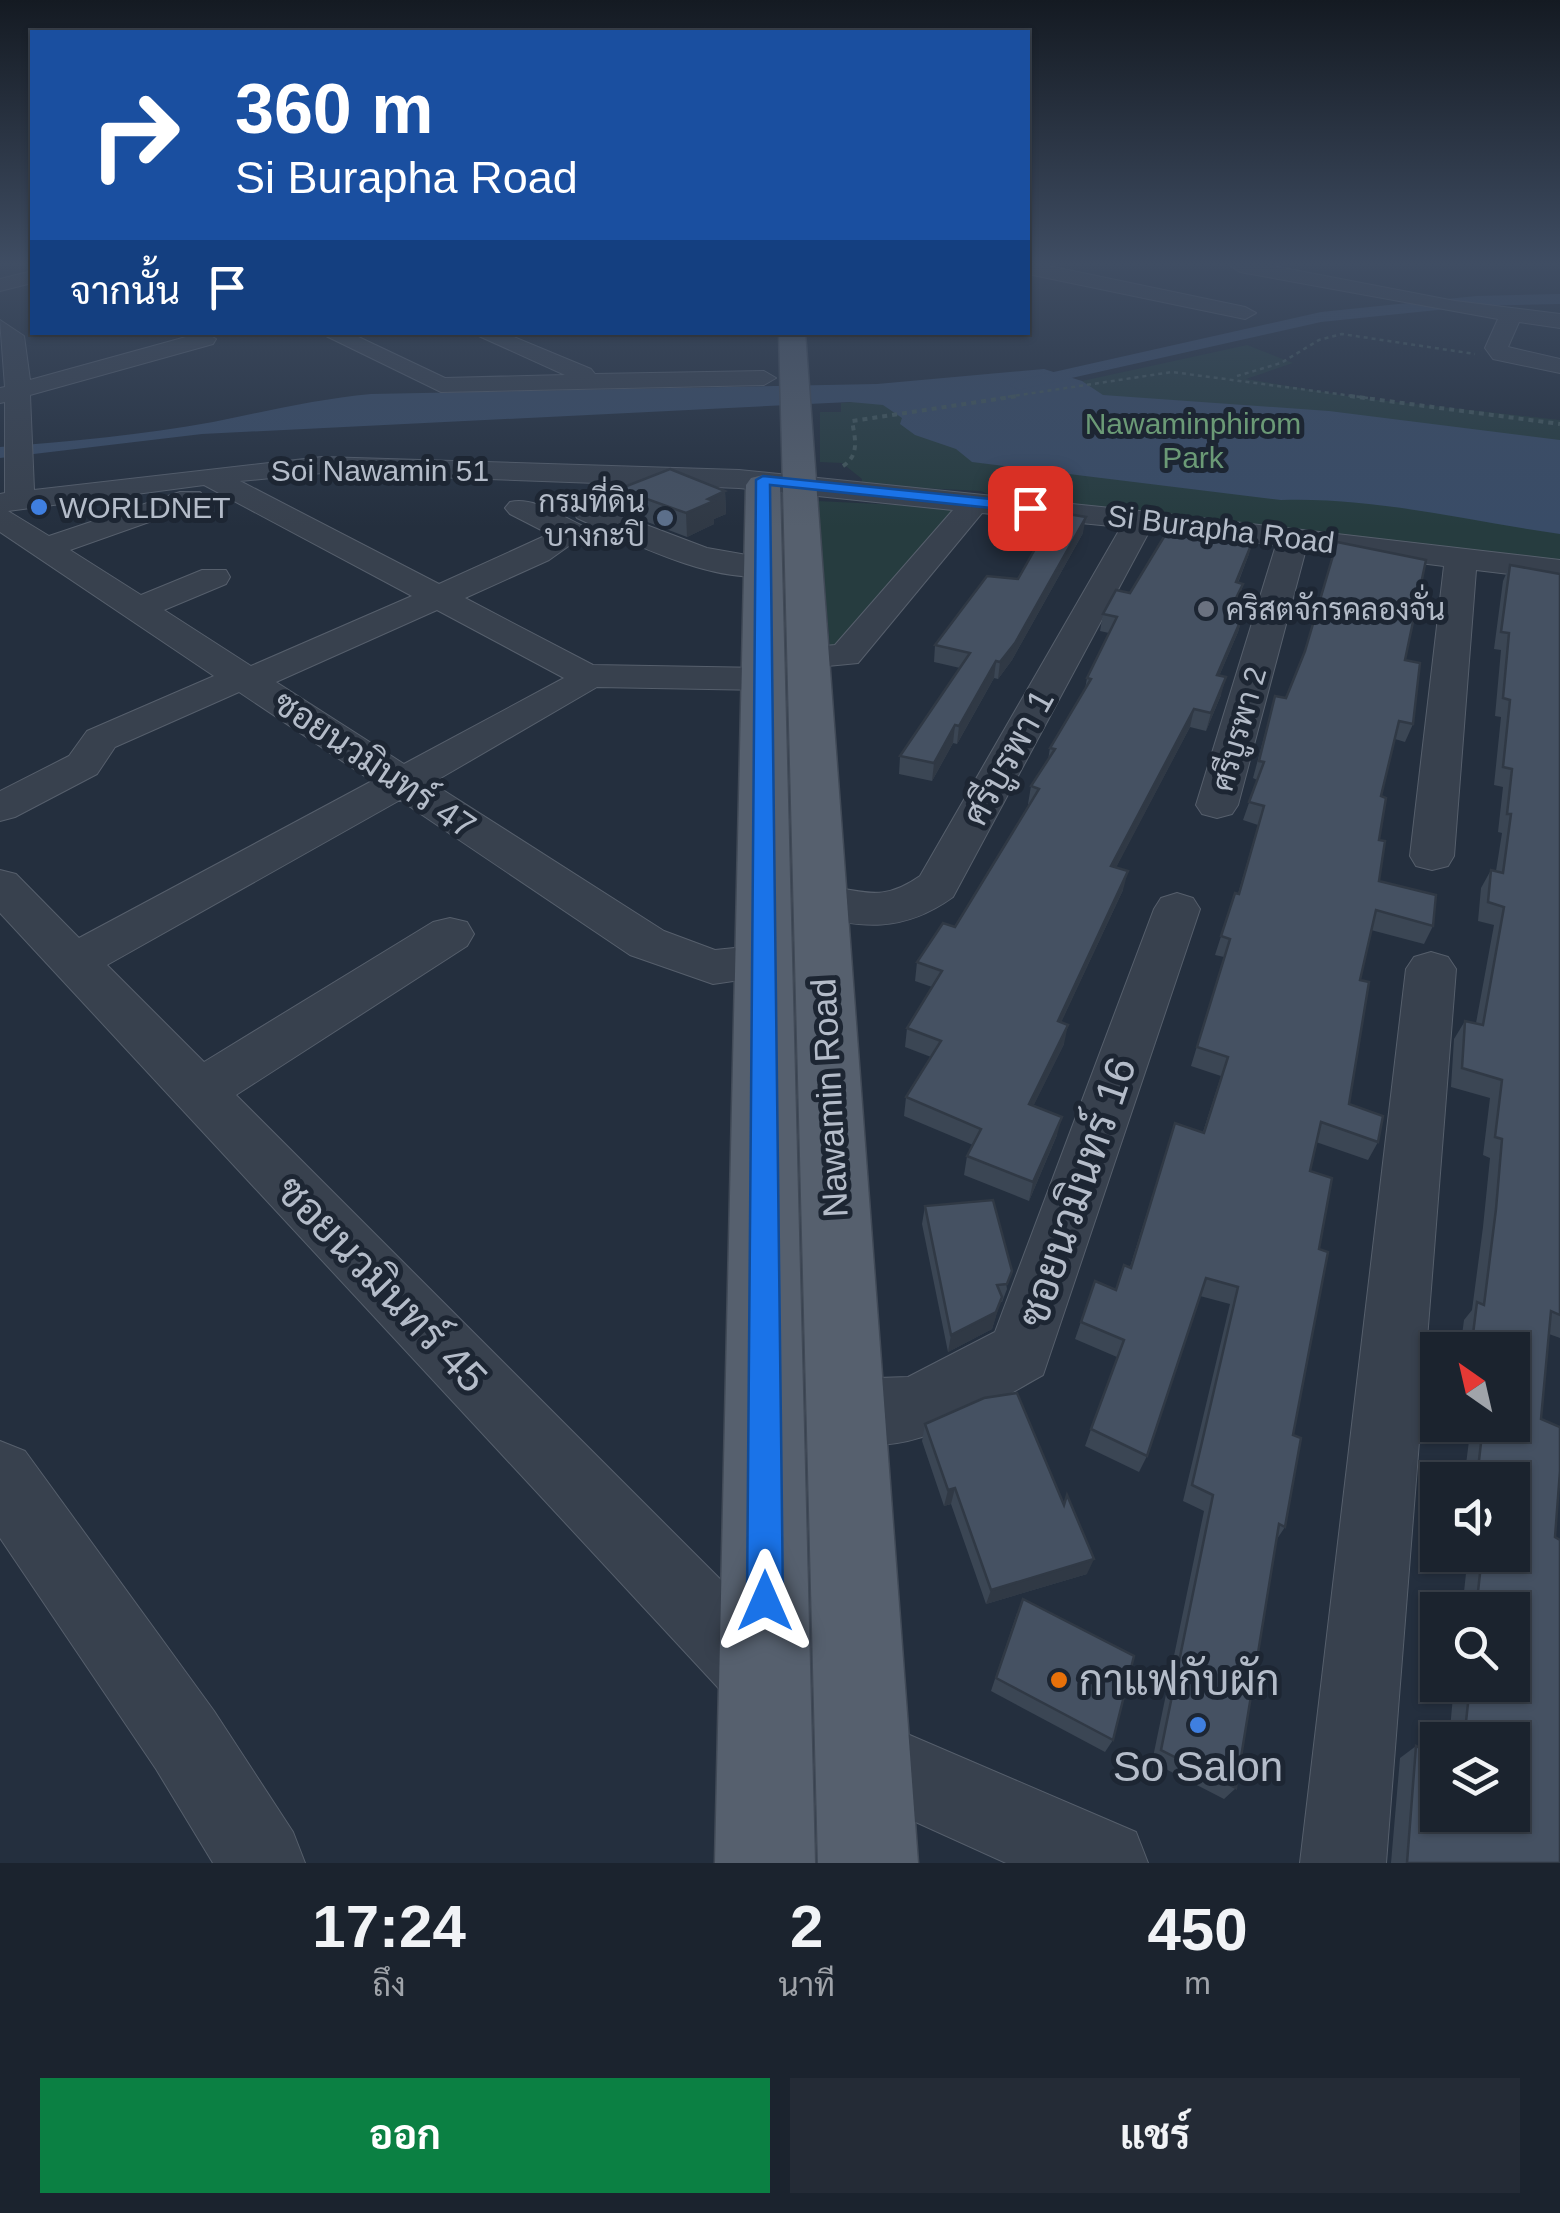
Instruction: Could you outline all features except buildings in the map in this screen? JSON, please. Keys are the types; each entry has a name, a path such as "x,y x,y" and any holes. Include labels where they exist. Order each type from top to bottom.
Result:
{"main road":[{"path":"764,353 764,390"},
{"name":"Nawamin Road","path":"793,353 796,396 775,470 764,567 786,668 819,902 868,1863"},
{"name":"Nawamin Road","path":"765,1863 766,962 786,668 775,470"}],"street":[{"path":"9,393 154,353"},
{"path":"379,353 433,383 600,381 764,390"},
{"path":"408,353 462,385"},
{"path":"534,353 600,381"},
{"path":"1500,353 1560,366"},
{"path":"7,507 18,451 9,393 17,359"},
{"name":"Soi Nawamin 51","path":"7,507 322,465 663,476 775,470"},
{"name":"Si Burapha Road","path":"775,470 975,502 1560,570"},
{"path":"663,476 588,512 706,560 764,567"},
{"path":"47,547 217,481 580,670 583,676 581,684 402,785 75,960"},
{"path":"583,676 786,668 846,655 975,502"},
{"name":"ซอยนวมินทร์ 47","path":"7,507 47,547 402,785 648,943 713,967 766,962"},
{"path":"0,808 83,765 101,738 437,598 538,553 572,533 520,508"},
{"name":"ศรีบูรพา 1","path":"819,902 881,910 909,906 937,886 1140,520"},
{"name":"ศรีบูรพา 2","path":"1217,805 1294,538"},
{"path":"1432,856 1461,558"},
{"path":"139,608 214,577"},
{"name":"ซอยนวมินทร์ 45","path":"0,886 765,1680"},
{"name":"ซอยนวมินทร์ 16","path":"846,1412 914,1410 1020,1353 1177,910"},
{"path":"198,1092 450,934"},
{"path":"1344,1863 1430,969"},
{"path":"0,1476 186,1740 262,1863"},
{"path":"863,1756 1105,1863"}],"path":[{"path":"1226,378 1282,364 1284,358 1298,353"},
{"path":"1468,353 1481,355"},
{"path":"890,413 1092,388 1148,374 1226,378 1358,400 1560,424"}],"green space":[{"name":"Nawaminphirom Park","path":"1211,353 1267,353 1293,363 1246,379 1359,398 1560,420 1560,565 995,497 981,491 862,485 862,479 842,463 820,462 820,412 841,412 841,403 1082,381"},
{"path":"817,501 963,508 850,641 830,646"}],"water":[{"path":"1044,369 1082,381 1103,395 1329,411 1560,440 1560,534 1387,506 1281,500 972,462 956,449 915,435 900,424 902,418 883,405 850,402 202,434 0,458 0,447 160,431 371,394 877,384"}],"waterway":[{"path":"1018,385 1161,353"}],"place":[{"name":"WORLDNET","path":"39,507"},
{"name":"กรมที่ดิน บางกะปิ","path":"665,518"},
{"name":"คริสตจักรคลองจั่น","path":"1206,609"},
{"name":"กาแฟกับผัก","path":"1059,1680"},
{"name":"So Salon","path":"1198,1725"}],"route":[{"path":"765,1601 763,480 799,487 1030,508"}]}
